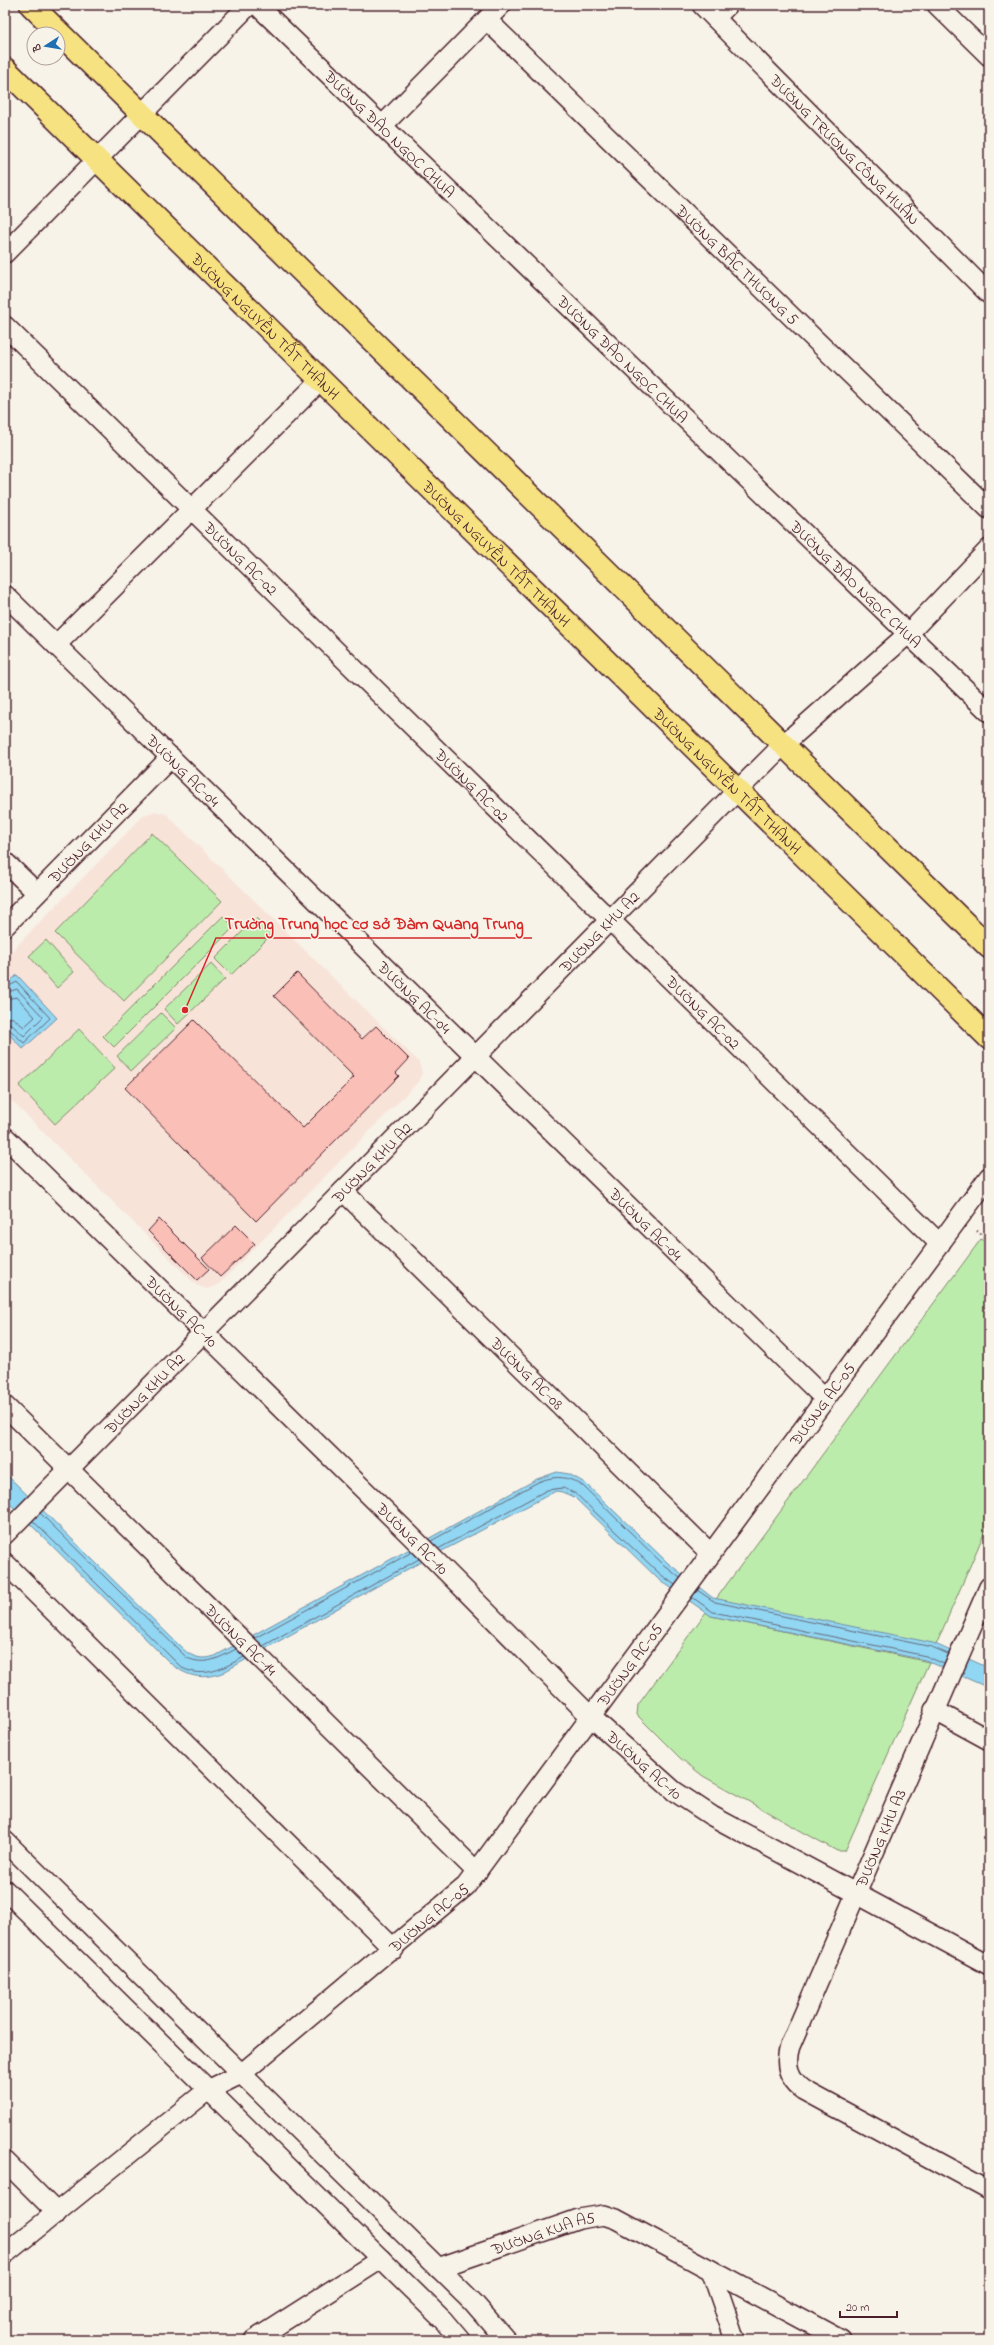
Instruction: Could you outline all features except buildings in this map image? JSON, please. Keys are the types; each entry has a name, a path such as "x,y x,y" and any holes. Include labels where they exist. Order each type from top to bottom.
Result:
{"main road":[{"path":"31,5 989,947"},
{"name":"ĐƯỜNG NGUYỄN TẤT THÀNH","path":"5,69 989,1038"}],"street":[{"path":"5,254 249,5"},
{"name":"ĐƯỜNG ĐÀO NGỌC CHUA","path":"257,5 909,633 989,712"},
{"path":"382,126 501,5"},
{"path":"937,5 989,56"},
{"name":"ĐƯỜNG TRƯƠNG CÔNG HUẤN","path":"715,9 989,294"},
{"name":"ĐƯỜNG BẮC THƯỢNG 5","path":"487,20 989,510"},
{"name":"ĐƯỜNG AC-02","path":"5,326 940,1244"},
{"path":"56,645 321,380"},
{"name":"ĐƯỜNG KHU A2","path":"5,1534 738,790 784,744 909,633 989,549"},
{"name":"ĐƯỜNG AC-04","path":"5,595 825,1399"},
{"name":"ĐƯỜNG KHU A2","path":"5,926 171,757"},
{"path":"5,862 37,893"},
{"name":"ĐƯỜNG AC-10","path":"5,1137 411,1536 590,1716 654,1775 694,1806 856,1892"},
{"name":"ĐƯỜNG AC-05","path":"5,2254 208,2090 241,2074 454,1898 477,1872 590,1716 712,1554 989,1177"},
{"name":"ĐƯỜNG AC-08","path":"343,1191 712,1554"},
{"name":"ĐƯỜNG AC-14","path":"5,1406 70,1468 233,1634 477,1872"},
{"path":"5,1564 394,1949"},
{"name":"ĐƯỜNG KHU A3","path":"989,1587 934,1710 856,1892 989,1965"},
{"path":"934,1710 989,1740"},
{"path":"5,1841 473,2302 506,2340"},
{"path":"5,1890 381,2259 460,2340"},
{"path":"856,1892 790,2046 787,2058 788,2071 794,2082 804,2090 989,2190"},
{"path":"5,2161 57,2212"},
{"name":"ĐƯỜNG KUA A5","path":"438,2268 579,2219 604,2215 616,2219 841,2340"},
{"path":"254,2340 381,2259"},
{"path":"711,2270 735,2340"}],"path":[{"path":"977,1231 989,1240"}],"shaded area":[{"path":"155,811 166,814 419,1062 422,1073 418,1082 218,1285 207,1289 196,1285 5,1094 5,958 144,815"}],"green space":[{"path":"152,833 222,901 124,1001 55,933"},
{"path":"223,916 234,927 114,1047 103,1036"},
{"path":"256,918 272,934 231,975 215,959"},
{"path":"46,940 74,972 57,988 29,956"},
{"path":"211,964 225,979 178,1024 164,1009"},
{"path":"161,1013 176,1028 131,1071 117,1056"},
{"path":"79,1029 115,1068 55,1124 19,1086"},
{"path":"981,1239 989,1245 989,1522 936,1645 716,1599"},
{"path":"706,1612 711,1616 929,1662 845,1851 837,1851 703,1776 680,1758 637,1715 638,1705"}],"water":[{"path":"17,975 57,1018 23,1049 5,1030 5,986"},
{"path":"557,1472 569,1474 585,1483 668,1563 713,1598 933,1643 989,1668 989,1688 925,1660 711,1616 657,1578 574,1497 556,1491 406,1570 222,1673 202,1677 195,1676 183,1672 171,1664 5,1499 5,1473 183,1649 194,1656 206,1658 215,1656 537,1479"}],"place":[{"name":"Trường Trung học cơ sở Đàm Quang Trung","path":"185,1010"}]}
